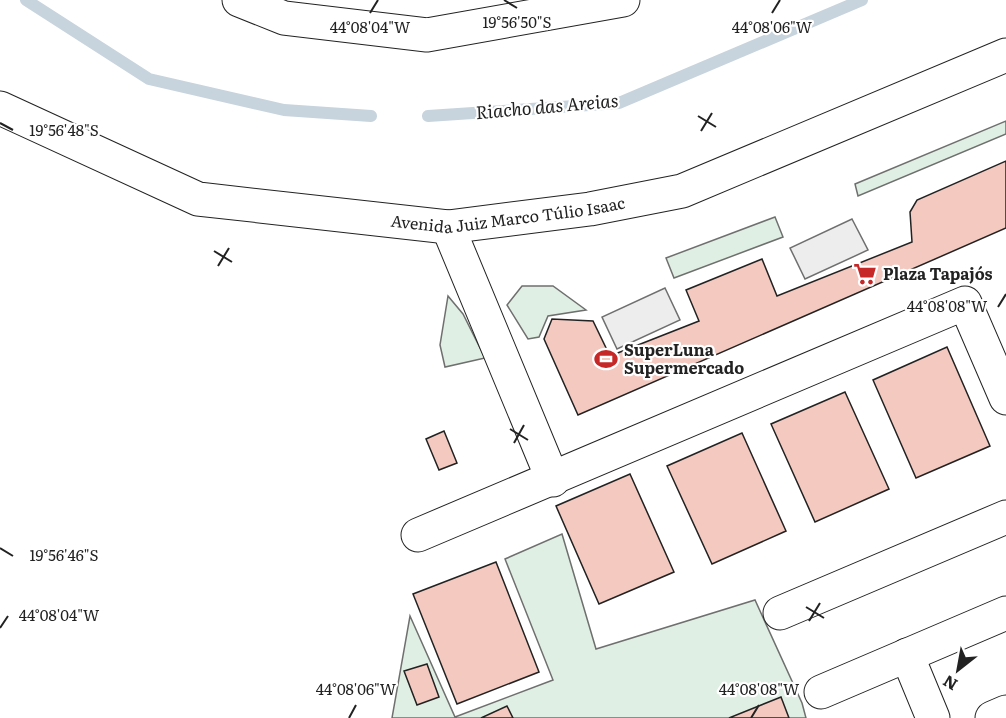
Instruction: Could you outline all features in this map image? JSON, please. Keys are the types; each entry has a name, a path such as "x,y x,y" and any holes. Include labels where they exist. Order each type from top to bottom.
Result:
{"main road":[{"path":"239,0 284,18 427,35 622,0"},
{"name":"Avenida Juiz Marco Túlio Isaac","path":"0,108 198,199 448,228 590,209 682,191 1006,55"},
{"path":"448,228 553,480"},
{"path":"418,536 965,303 1006,398"},
{"path":"780,612 1006,517"},
{"path":"821,692 1006,613"},
{"path":"907,655 933,718"},
{"path":"992,718 1006,712"}],"green space":[{"path":"1006,121 1006,134 858,196 855,184"},
{"path":"775,217 783,237 674,278 666,258"},
{"path":"522,286 553,286 586,310 548,316 539,337 528,339 507,305"},
{"path":"448,296 463,314 485,358 445,367 440,345"},
{"path":"562,534 596,649 755,600 802,703 806,718 392,718 410,616 455,717 553,680 505,559"}],"shaded area":[{"path":"852,219 868,250 805,279 790,248"},
{"path":"665,288 680,320 617,349 602,317"}],"building":[{"name":"Plaza Tapajós","path":"1006,161 1006,228 578,415 544,339 552,319 593,321 610,356 699,321 686,290 762,259 777,296 912,242 910,212 917,200"},
{"path":"947,347 990,446 916,478 873,380"},
{"path":"845,392 889,489 815,522 771,424"},
{"path":"444,431 457,463 439,470 426,439"},
{"path":"742,433 786,531 712,564 667,466"},
{"path":"630,474 674,572 599,604 556,506"},
{"path":"496,562 539,672 457,704 413,594"},
{"path":"427,664 439,697 417,705 404,671"},
{"path":"781,697 789,718 729,718"},
{"path":"507,706 513,718 481,718"}],"waterway":[{"name":"Riacho das Areias","path":"26,0 149,79 284,110 371,116"},
{"name":"Riacho das Areias","path":"428,116 619,103 862,0"}],"place":[{"name":"Plaza Tapajós","path":"865,274"},
{"name":"SuperLuna Supermercado","path":"606,359"}]}
